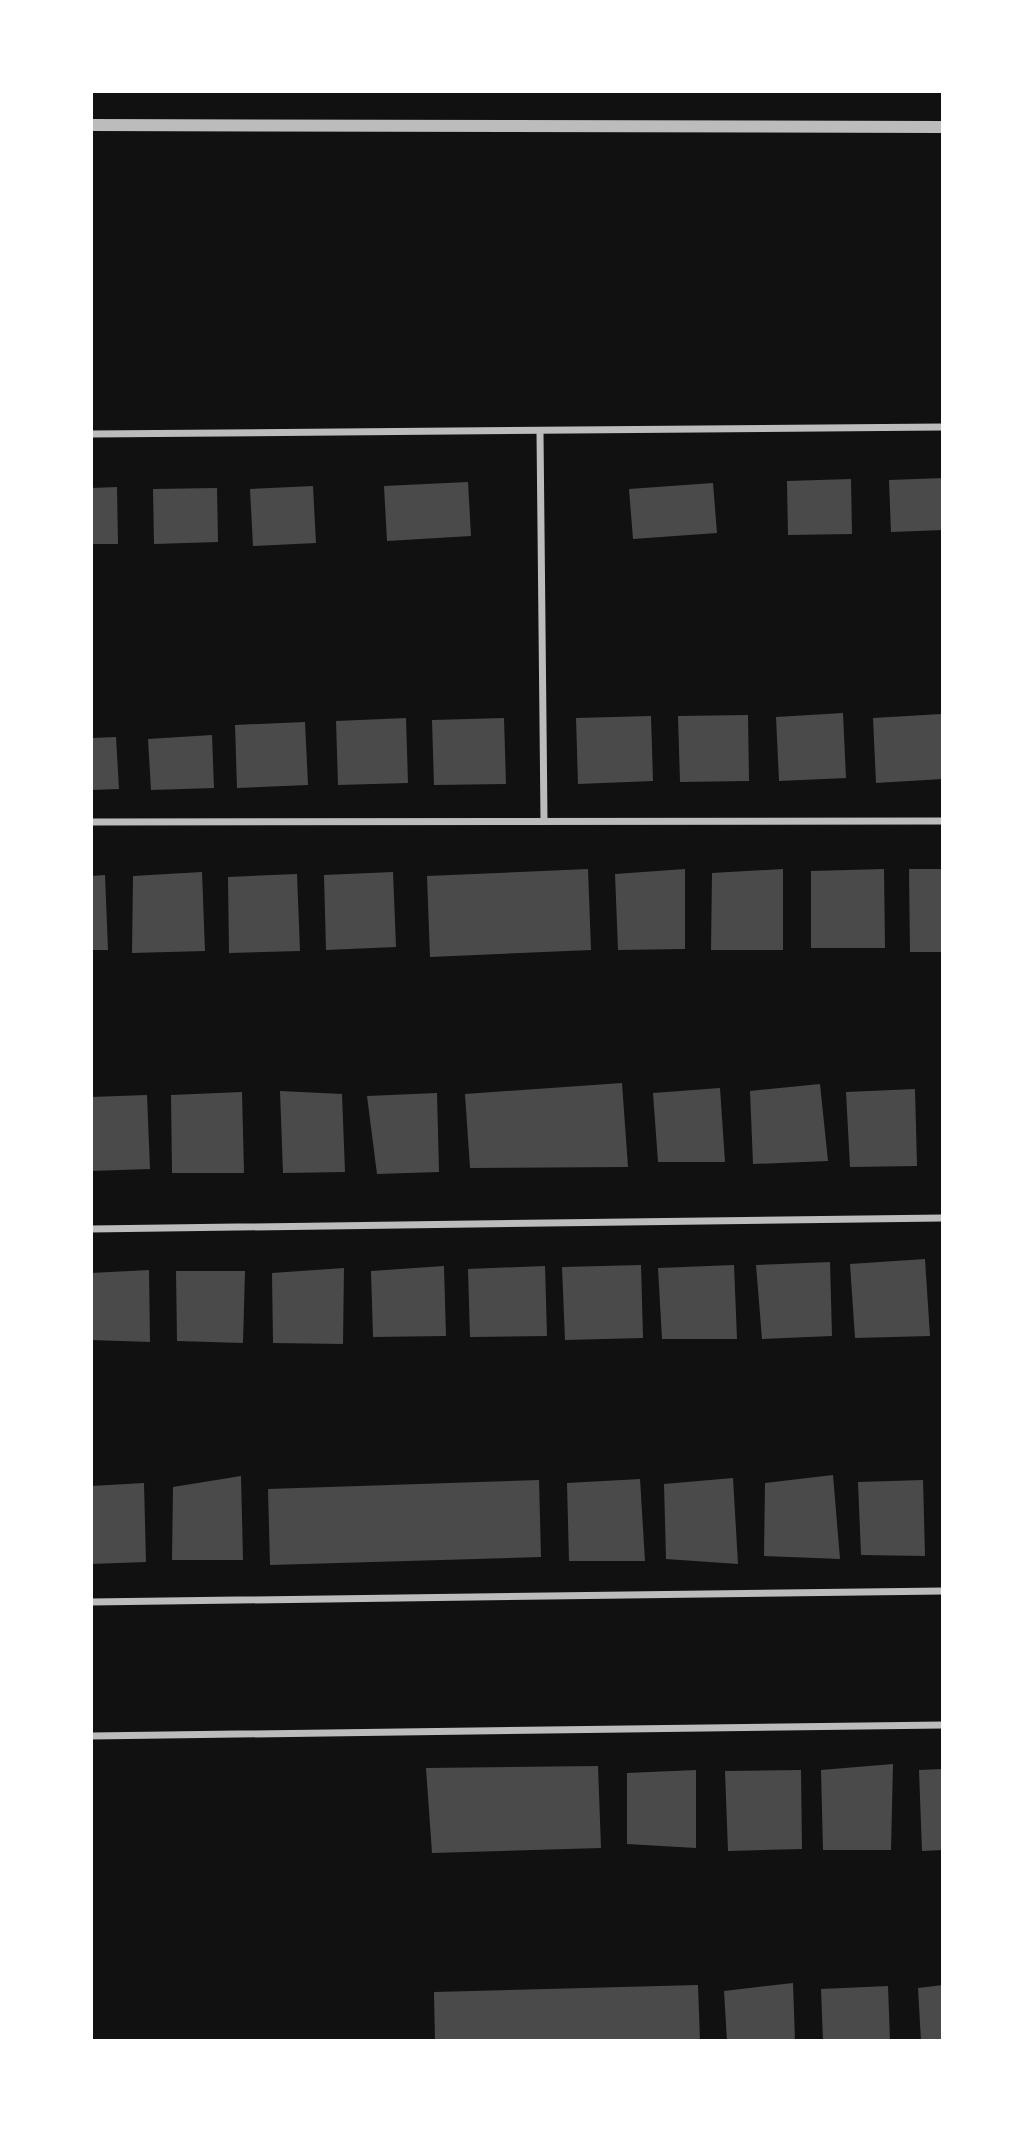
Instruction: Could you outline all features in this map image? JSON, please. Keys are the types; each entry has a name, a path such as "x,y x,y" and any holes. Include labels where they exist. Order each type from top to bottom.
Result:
{"street":[{"path":"91,125 943,127"},
{"path":"91,434 943,427"},
{"path":"540,432 544,820"},
{"path":"91,822 943,821"},
{"path":"91,1229 943,1218"},
{"path":"91,1602 943,1591"},
{"path":"91,1736 943,1725"}],"building":[{"path":"943,478 943,530 891,532 889,480"},
{"path":"851,479 852,534 788,535 787,481"},
{"path":"468,482 471,536 387,541 384,486"},
{"path":"713,483 717,533 633,539 629,489"},
{"path":"313,486 316,543 253,546 250,489"},
{"path":"117,487 118,544 91,544 91,488"},
{"path":"217,488 218,542 154,544 153,489"},
{"path":"843,713 846,778 779,781 776,717"},
{"path":"941,714 943,779 876,783 873,718"},
{"path":"748,715 749,781 680,782 678,716"},
{"path":"651,716 653,781 578,784 576,718"},
{"path":"406,718 408,783 338,785 336,721"},
{"path":"504,718 506,784 434,785 432,720"},
{"path":"305,722 308,785 237,788 235,725"},
{"path":"212,735 214,788 151,790 148,739"},
{"path":"116,737 119,789 91,790 91,738"},
{"path":"588,869 591,950 430,957 427,876"},
{"path":"685,869 685,949 618,950 615,874"},
{"path":"783,869 783,950 711,950 712,873"},
{"path":"884,869 885,948 811,948 811,871"},
{"path":"909,869 943,869 943,952 910,952"},
{"path":"202,872 205,951 132,953 133,876"},
{"path":"393,872 396,947 326,950 324,875"},
{"path":"297,874 300,951 229,953 228,877"},
{"path":"105,875 108,950 91,950 91,876"},
{"path":"622,1083 628,1167 470,1168 465,1094"},
{"path":"820,1084 828,1161 753,1164 750,1091"},
{"path":"720,1088 725,1162 658,1162 653,1093"},
{"path":"915,1089 917,1166 850,1167 846,1092"},
{"path":"280,1091 342,1094 345,1172 283,1173"},
{"path":"242,1092 244,1173 172,1173 171,1095"},
{"path":"437,1093 439,1172 377,1174 367,1096"},
{"path":"147,1095 150,1169 91,1171 91,1097"},
{"path":"925,1259 930,1336 855,1338 850,1264"},
{"path":"830,1262 832,1336 762,1339 756,1265"},
{"path":"641,1265 643,1338 565,1340 562,1267"},
{"path":"734,1265 737,1339 662,1339 658,1268"},
{"path":"444,1266 446,1336 373,1337 371,1271"},
{"path":"545,1266 547,1336 470,1337 468,1269"},
{"path":"344,1268 343,1344 273,1343 272,1273"},
{"path":"149,1270 150,1342 91,1340 91,1273"},
{"path":"176,1271 245,1271 243,1343 177,1341"},
{"path":"833,1475 840,1559 764,1556 765,1483"},
{"path":"241,1476 243,1560 172,1560 173,1487"},
{"path":"733,1478 738,1564 666,1559 664,1484"},
{"path":"640,1479 645,1561 569,1561 567,1483"},
{"path":"539,1480 541,1557 270,1565 268,1489"},
{"path":"923,1480 925,1556 861,1555 858,1482"},
{"path":"144,1483 146,1562 91,1564 91,1486"},
{"path":"893,1764 891,1850 823,1850 821,1770"},
{"path":"598,1766 601,1848 432,1853 426,1768"},
{"path":"943,1769 943,1850 922,1851 919,1770"},
{"path":"696,1770 696,1848 627,1844 627,1773"},
{"path":"801,1770 802,1849 728,1851 725,1771"},
{"path":"793,1983 795,2041 727,2041 724,1991"},
{"path":"698,1985 700,2041 435,2041 434,1992"},
{"path":"943,1985 943,2041 921,2041 918,1988"},
{"path":"888,1986 890,2041 823,2041 821,1989"}]}
